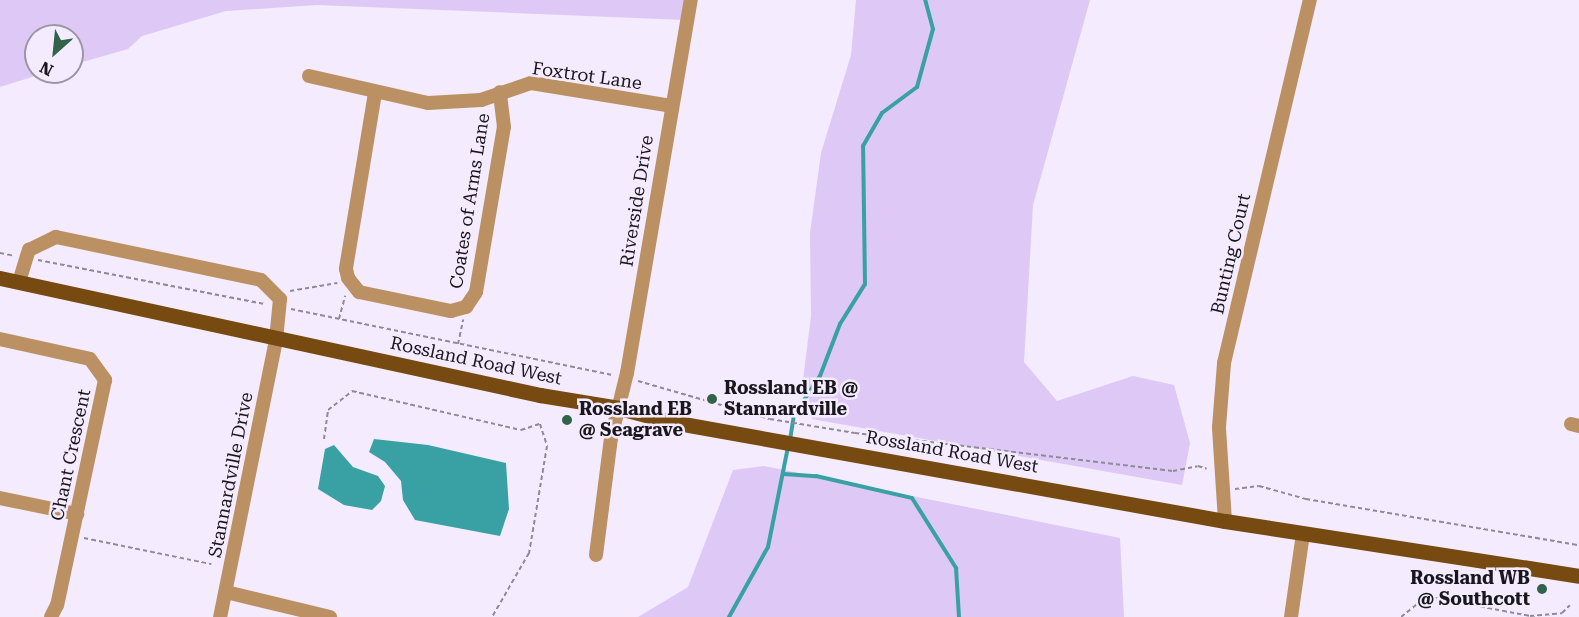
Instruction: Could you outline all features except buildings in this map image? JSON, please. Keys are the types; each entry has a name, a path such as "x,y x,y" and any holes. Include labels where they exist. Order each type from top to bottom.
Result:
{"main road":[{"name":"Rossland Road West","path":"0,278 540,395 619,408 672,422 1225,521 1579,576"}],"street":[{"name":"Riverside Drive","path":"596,555 619,408 691,0"},
{"name":"Bunting Court","path":"1225,521 1220,427 1224,363 1310,0"},
{"path":"309,76 375,93 346,269 349,281"},
{"name":"Foxtrot Lane","path":"500,92 531,83 671,106"},
{"name":"Coates of Arms Lane","path":"349,281 359,292 451,311 466,307 472,299 504,126 500,92 457,105 375,93"},
{"path":"19,282 29,250 56,237 261,280 278,300 276,339"},
{"name":"Chant Crescent","path":"0,339 90,359 105,380 77,514 51,617"},
{"name":"Stannardville Drive","path":"220,617 276,339"},
{"path":"0,498 77,514"},
{"path":"1291,617 1304,534"},
{"path":"225,592 330,617"}],"path":[{"path":"0,253 278,300 626,377 770,419 855,433"},
{"path":"278,300 349,281"},
{"path":"324,439 328,410 352,391 521,430 540,424 547,446 529,553 492,617"},
{"path":"72,535 211,564"},
{"path":"1401,617 1418,603 1436,598 1530,616 1562,613 1570,605"}],"shaded area":[{"path":"0,0 688,0 685,20 317,5 226,11 142,36 128,49 84,62 84,24 24,24 24,80 0,87"},
{"path":"856,0 1090,0 1033,205 1024,362 1057,401 1133,376 1174,385 1190,443 1182,485 812,419 802,388 811,316 810,233 821,153 851,55"},
{"path":"374,439 428,445 506,463 509,509 500,536 415,520 403,500 401,481 385,462 369,452"},
{"path":"334,445 353,467 378,476 385,486 381,501 372,510 344,505 318,489 325,449"},
{"path":"764,466 1120,538 1124,617 638,617 688,587 733,470"}],"waterway":[{"path":"790,440 794,415 820,376 840,324 865,284 863,146 882,113 917,87 933,29 925,0"},
{"path":"729,617 768,547 788,447"},
{"path":"784,474 816,476 912,498 956,568 959,617"}],"place":[{"name":"Rossland EB @ Stannardville","path":"712,399"},
{"name":"Rossland EB @ Seagrave","path":"567,420"},
{"name":"Rossland WB @ Southcott","path":"1542,589"}]}
